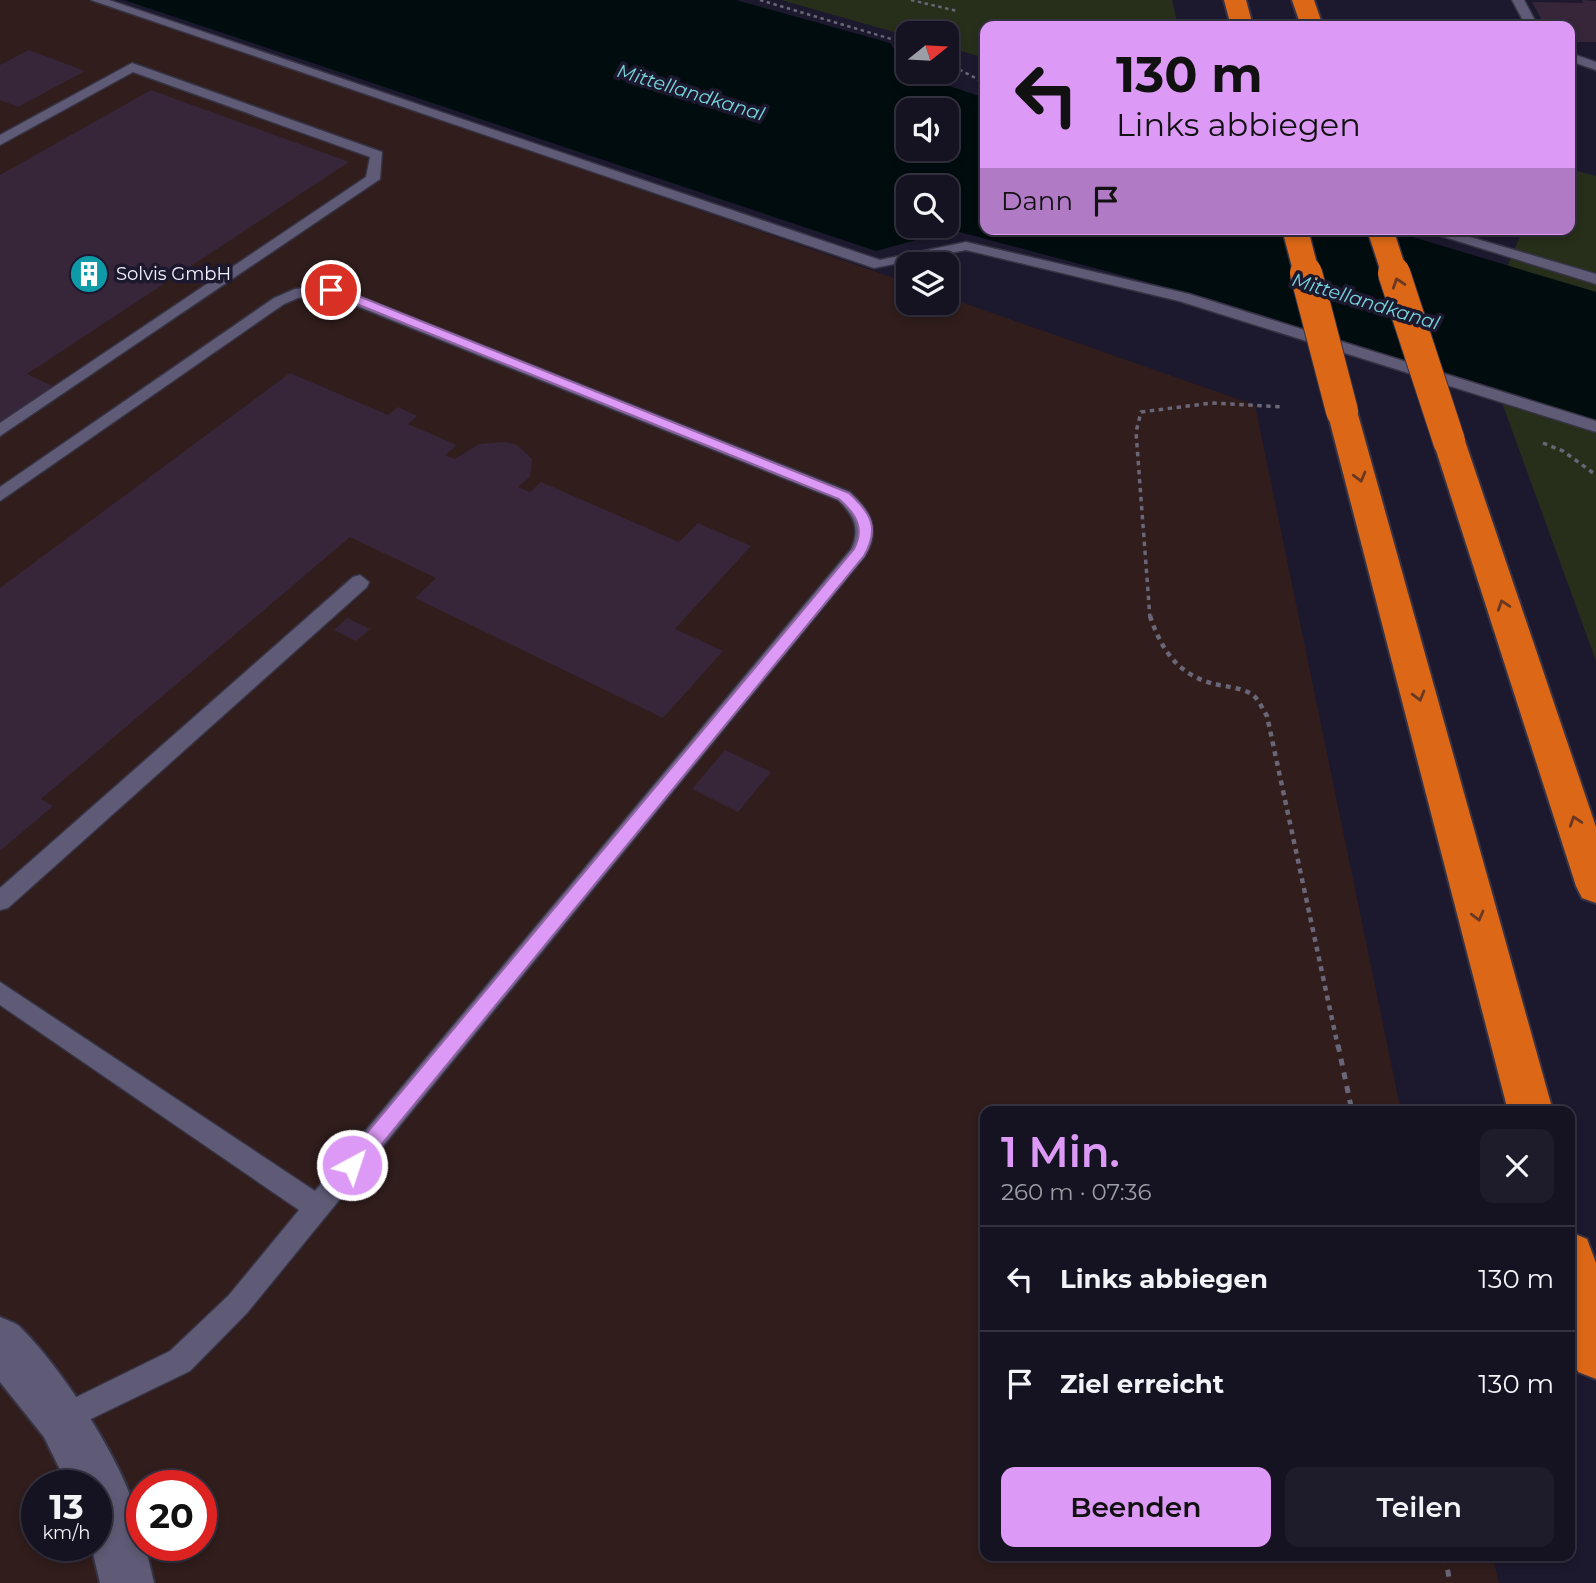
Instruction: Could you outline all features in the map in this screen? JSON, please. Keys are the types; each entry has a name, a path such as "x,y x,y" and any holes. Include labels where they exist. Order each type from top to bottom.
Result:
{"highway":[{"path":"1234,0 1240,21"},
{"path":"1303,0 1310,21"},
{"path":"1297,235 1530,1106"},
{"path":"1382,235 1596,886"},
{"path":"1575,1275 1596,1354"}],"street":[{"path":"0,1342 62,1419 110,1512 127,1583"}],"lane":[{"path":"97,0 879,265 966,246 1184,296 1596,427"},
{"path":"1518,0 1529,21"},
{"path":"1575,59 1596,66"},
{"path":"0,141 132,67 377,155 373,179 0,431"},
{"path":"1446,235 1596,279"},
{"path":"0,495 279,301 295,294 331,290 844,496 855,506 865,523 868,536 859,552 238,1304 180,1361 62,1419"},
{"path":"0,901 360,582"},
{"path":"0,992 317,1208"}],"path":[{"path":"760,0 896,40"},
{"path":"911,0 957,11"},
{"path":"959,69 980,80"},
{"path":"1283,407 1215,401 1178,404 1141,412 1136,432 1150,617 1161,646 1180,670 1209,684 1236,688 1254,695 1267,716 1351,1106"},
{"path":"1540,442 1563,451 1596,475"},
{"path":"1446,1561 1450,1583"}],"shaded area":[{"path":"0,0 98,0 896,279 896,315 959,315 959,301 1255,405 1400,1106 980,1106 980,1561 1494,1561 1499,1583 0,1583"}],"green space":[{"path":"781,0 1172,0 1177,21 980,21 980,57 959,50 959,21 896,21 896,33"},
{"path":"1575,170 1596,176 1596,292 1507,267 1520,235 1575,235"},
{"path":"1497,389 1596,420 1596,661"}],"water":[{"name":"Mittellandkanal","path":"124,0 736,0 890,43 896,53 896,84 944,84 980,96 980,235 1406,235 1596,292 1596,420 1208,298 959,232 959,175 896,175 896,238 923,238 876,251"}],"building":[{"path":"1582,0 1596,1 1596,42 1575,42 1575,21 1542,21 1532,2 1583,3"},
{"path":"29,50 85,71 18,107 0,100 0,65"},
{"name":"Solvis GmbH","path":"151,90 349,162 27,374 55,387 0,423 0,175"},
{"path":"290,373 388,415 398,407 417,416 408,424 457,445 445,455 455,459 479,444 505,442 517,445 532,459 530,477 518,487 530,492 541,482 679,542 698,523 751,546 675,629 723,651 663,718 415,598 436,578 350,537 41,799 53,806 0,851 0,588"},
{"path":"347,618 370,629 356,641 334,630"},
{"path":"725,750 771,772 738,812 692,789"}],"place":[{"name":"Solvis GmbH","path":"89,274"}],"route":[{"path":"331,290 844,496 855,506 865,523 868,536 859,552 352,1165"}]}
